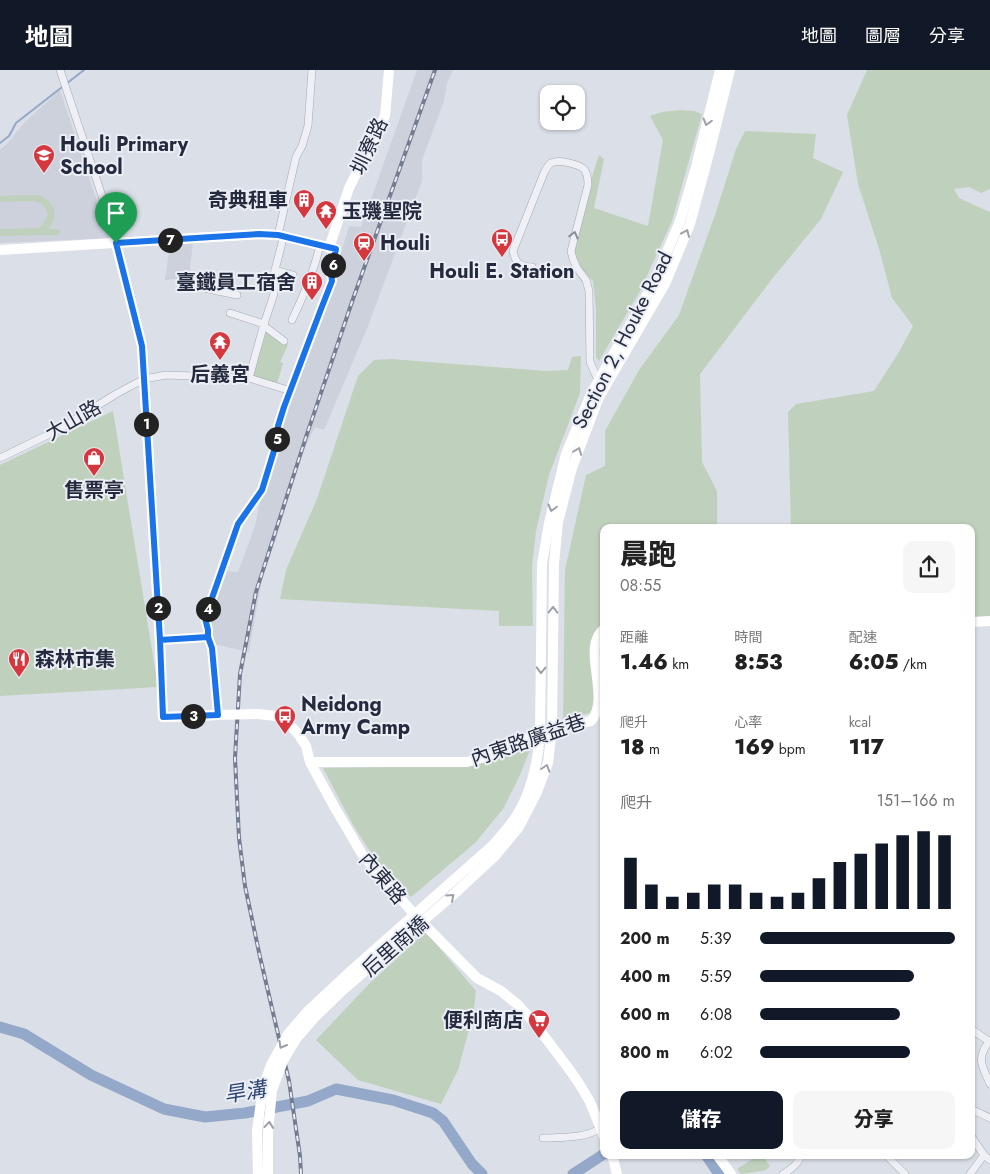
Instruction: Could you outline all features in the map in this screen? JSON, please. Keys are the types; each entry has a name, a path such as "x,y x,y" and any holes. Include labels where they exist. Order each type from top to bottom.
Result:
{"street":[{"path":"60,70 115,235 142,346 163,717 218,715 212,648 205,618 238,524 262,490 277,441 278,426 332,281 328,247"},
{"path":"249,378 274,294 275,270 282,243 280,236 296,157 302,146 308,126 312,70"},
{"name":"圳寮路","path":"328,247 349,188 385,116 389,70"},
{"name":"Section 2, Houke Road","path":"540,733 542,564 548,523 566,454 591,394 654,282 680,221 696,167 720,70"},
{"name":"Section 2, Houke Road","path":"552,729 554,564 558,522 572,468 599,397 665,284 690,224 730,70"},
{"path":"532,267 518,264 513,250 544,173 551,163 556,161 578,166 587,174 588,185 571,251 577,268 586,280 589,291 590,362 598,380"},
{"path":"0,250 252,234 280,236 328,247"},
{"path":"292,320 315,267 328,247"},
{"path":"275,270 293,275"},
{"path":"208,290 237,295"},
{"path":"230,313 264,325 284,340"},
{"path":"144,379 166,375 249,378 291,391"},
{"name":"大山路","path":"0,458 58,430 144,379"},
{"path":"975,622 990,621"},
{"name":"內東路廣益巷","path":"310,762 467,762 489,756 552,729 590,721 594,716 598,701 594,646 600,632"},
{"path":"160,640 208,637"},
{"name":"內東路","path":"218,715 258,714 276,716 299,735 306,746 310,762 362,854 414,914 477,978 501,991 532,1020 580,1085 600,1124"},
{"name":"后里南橋","path":"268,1174 268,1133 272,1090 283,1061 296,1039 314,1018 343,990 496,856 518,828 537,792 548,763 552,729"},
{"name":"后里南橋","path":"258,1174 257,1131 263,1087 271,1065 288,1034 307,1012 502,835 516,816 531,786 539,750 540,733"},
{"path":"975,1031 990,1042 983,1050 980,1062 990,1084"},
{"path":"975,1111 990,1118"},
{"path":"543,1138 584,1135 600,1131"},
{"path":"970,1174 987,1158 975,1142"},
{"path":"613,1159 617,1174"},
{"path":"720,1159 731,1174"},
{"path":"782,1174 791,1169 800,1159"},
{"path":"890,1159 905,1174"}],"shaded area":[{"path":"417,70 453,70 447,84 444,101 422,160 422,181 368,326 324,430 315,427 301,456 262,578 249,652 214,644 213,635 208,626 227,571 238,572 255,526 259,505 266,490 274,456 349,226 361,227"},
{"name":"Houli Primary School","path":"60,90 109,238 0,243 0,150 23,124"},
{"path":"193,242 189,278 165,280 170,244"}],"green space":[{"path":"867,70 990,70 990,189 981,193 969,187 954,189 959,198 990,212 990,619 975,618 975,524 791,524 788,412 796,404 874,391 913,326 892,298 880,252 858,184 847,115"},
{"path":"681,110 702,114 672,221 640,291 599,361 596,357 596,308 593,281 575,263 573,246 577,222 599,155 604,159 594,208 648,226 663,140 650,116 662,112"},
{"path":"745,131 816,134 813,158 843,172 821,219 772,279 700,374 702,462 717,491 717,524 600,524 600,627 596,631 595,704 591,713 563,718 565,570 586,475 605,466 605,431 639,370 679,315 715,215 736,149"},
{"path":"37,195 48,200 54,209 54,218 49,229 60,229 59,235 0,236 0,229 38,228 43,224 48,215 44,206 38,202 0,202 0,196"},
{"path":"266,332 288,345 280,362 283,363 277,384 253,376"},
{"path":"581,356 580,393 549,475 536,531 532,566 533,626 499,626 499,611 280,599 286,570 317,499 358,376 374,360 391,359 546,371 568,370 572,357"},
{"path":"113,411 158,687 0,696 0,465"},
{"path":"534,740 520,775 503,809 475,843 411,897 390,876 368,849 323,768 469,766"},
{"path":"426,932 476,991 473,1015 458,1070 441,1104 358,1080 316,1040 370,983"},
{"path":"752,1159 765,1159 770,1166 766,1170 741,1174 737,1169"}],"waterway":[{"path":"0,143 9,136 16,123 84,70"},
{"name":"旱溝","path":"0,1027 24,1034 91,1075 164,1109 205,1117 245,1113 308,1101 336,1089 393,1100 433,1113 443,1121 472,1164 482,1174"},
{"name":"旱溝","path":"573,1174 600,1157"},
{"name":"旱溝","path":"709,1159 719,1174"}],"railway":[{"path":"301,1174 289,1081 245,886 239,838 235,758 240,674 256,592 307,434 435,70"}],"place":[{"name":"Houli Primary School","path":"44,174"},
{"name":"奇典租車","path":"304,219"},
{"name":"玉璣聖院","path":"326,230"},
{"name":"Houli E. Station","path":"502,258"},
{"name":"Houli","path":"364,262"},
{"name":"臺鐵員工宿舍","path":"312,301"},
{"name":"后義宮","path":"220,361"},
{"name":"售票亭","path":"94,477"},
{"name":"森林市集","path":"19,678"},
{"name":"Neidong Army Camp","path":"285,735"},
{"name":"便利商店","path":"539,1039"}],"route":[{"path":"116,243 142,346 160,640 208,637 212,648 218,715 163,717 160,640 208,637 205,618 238,524 262,490 267,478 284,407 332,281 331,272 336,249 278,235 259,234 116,243"}]}
